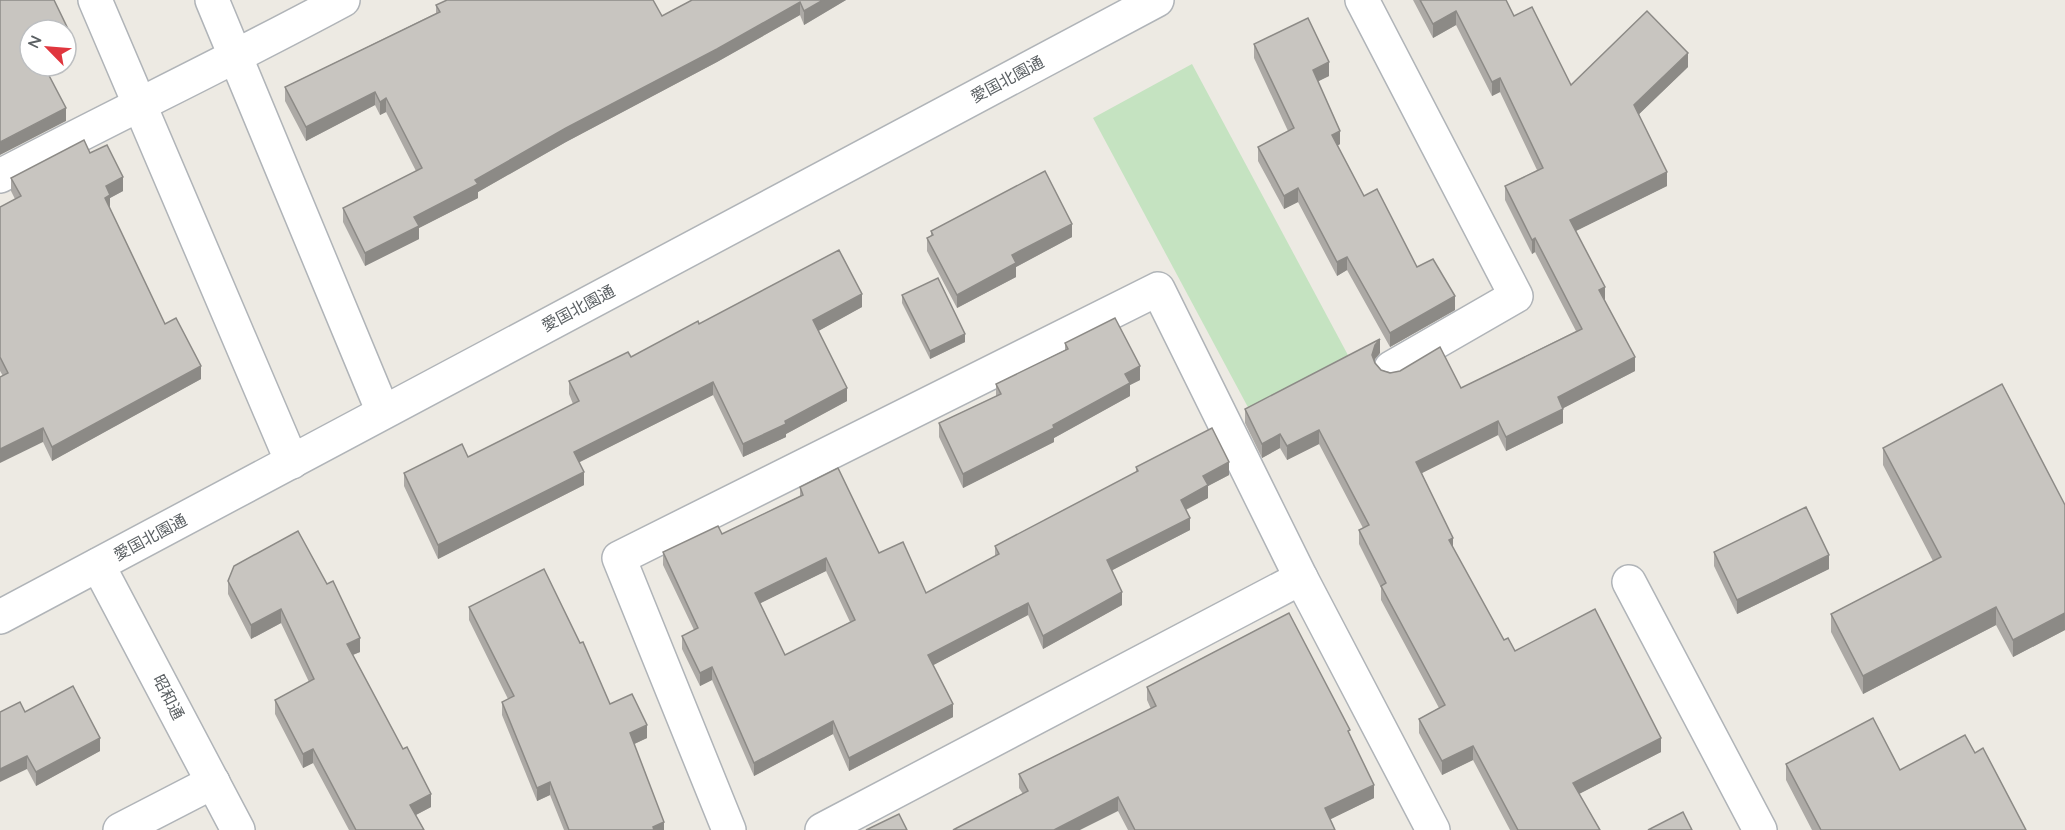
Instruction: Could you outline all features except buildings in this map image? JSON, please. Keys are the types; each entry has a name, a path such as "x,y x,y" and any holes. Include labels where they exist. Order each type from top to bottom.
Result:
{"street":[{"path":"95,0 292,462"},
{"path":"212,0 383,412"},
{"path":"0,176 138,103 236,57 342,0"},
{"name":"愛国北園通","path":"0,617 1157,0"},
{"path":"1362,0 1516,296 1391,368"},
{"path":"729,830 619,558 1158,289 1301,578 1433,830"},
{"name":"昭和通","path":"98,565 238,830"},
{"path":"822,830 1301,578"},
{"path":"1629,582 1760,830"},
{"path":"120,830 213,782"}],"green space":[{"path":"1192,64 1349,357 1250,411 1093,118"}]}
